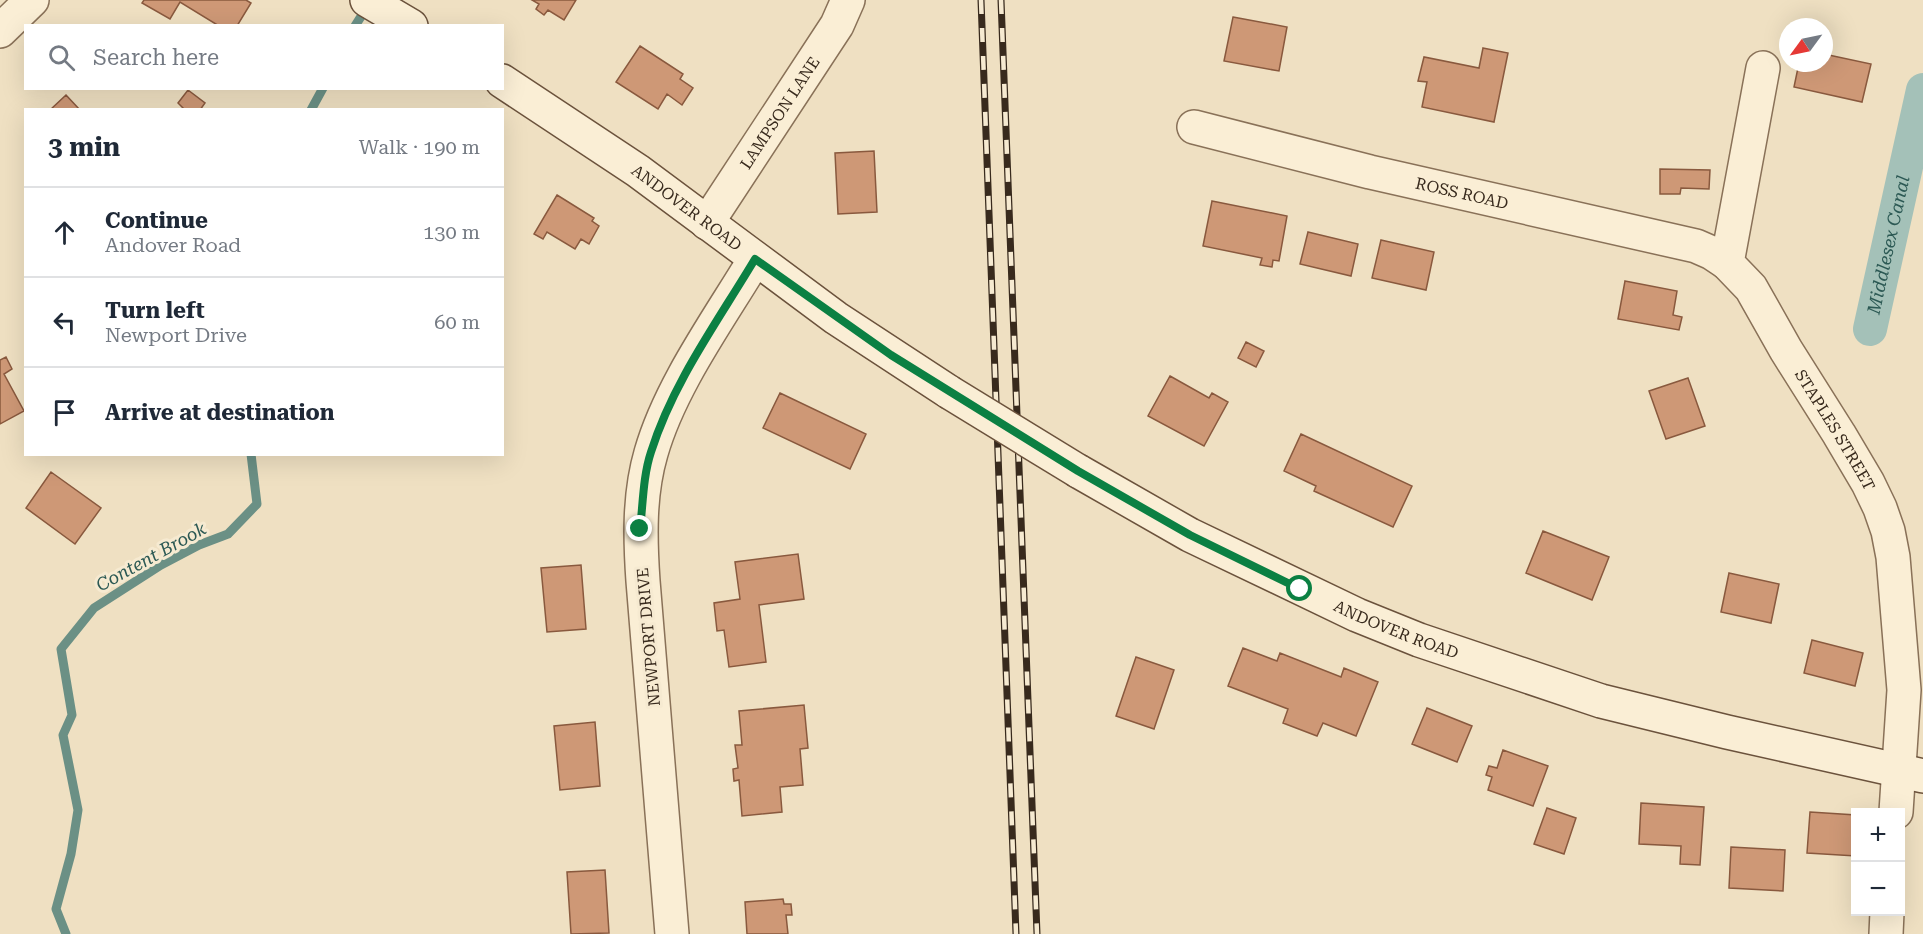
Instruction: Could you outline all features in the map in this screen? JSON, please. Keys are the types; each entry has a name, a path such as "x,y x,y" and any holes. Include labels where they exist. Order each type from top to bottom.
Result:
{"street":[{"path":"0,30 32,0"},
{"path":"367,0 406,22"},
{"name":"LAMPSON LANE","path":"707,223 837,25 848,0"},
{"path":"1727,263 1763,68"},
{"name":"ANDOVER ROAD","path":"504,82 638,171 845,324 949,392 1078,471 1208,544 1357,615 1419,640 1601,701 1911,774"},
{"name":"ROSS ROAD","path":"1194,127 1370,172 1696,246 1727,263"},
{"name":"NEWPORT DRIVE","path":"672,934 643,581 640,529 644,496 650,454 674,395 755,259"},
{"name":"STAPLES STREET","path":"1727,263 1750,288 1868,483 1880,508 1893,557 1911,774 1898,808"},
{"path":"1886,934 1887,916"}],"building":[{"path":"144,0 246,0 251,3 238,24 216,24 180,2 170,19 142,3"},
{"path":"532,0 576,0 564,20 548,10 544,15 536,9 539,4"},
{"path":"1233,17 1287,27 1279,71 1224,61"},
{"path":"640,46 683,74 680,79 693,88 682,105 667,94 658,109 616,82"},
{"path":"1483,48 1508,53 1494,122 1422,107 1427,82 1418,81 1424,57 1479,68"},
{"path":"1833,56 1871,64 1862,102 1794,87 1797,72 1833,72"},
{"path":"188,90 205,103 201,108 183,108 178,103"},
{"path":"66,95 78,108 52,108"},
{"path":"874,151 877,212 838,214 835,153"},
{"path":"1660,169 1710,170 1709,189 1681,188 1680,194 1660,194"},
{"path":"557,195 594,218 592,221 599,226 589,244 581,239 575,249 547,232 543,239 534,234"},
{"path":"1212,201 1287,216 1279,261 1273,260 1272,267 1260,265 1262,258 1203,246"},
{"path":"1308,232 1358,244 1351,276 1300,264"},
{"path":"1381,240 1434,252 1426,290 1372,278"},
{"path":"1625,281 1677,291 1673,315 1682,317 1679,330 1618,319"},
{"path":"1246,342 1264,351 1256,367 1238,358"},
{"path":"6,357 12,369 4,374 24,411 0,424 0,360"},
{"path":"1170,376 1209,398 1212,393 1228,402 1204,446 1148,416"},
{"path":"1688,378 1705,426 1666,439 1649,391"},
{"path":"780,393 866,434 850,469 763,428"},
{"path":"1301,434 1412,486 1393,527 1314,491 1316,486 1284,471"},
{"path":"51,472 101,508 75,544 26,508"},
{"path":"1543,531 1609,557 1592,600 1526,573"},
{"path":"798,554 804,599 759,605 766,662 729,667 724,630 717,631 714,603 740,599 735,562"},
{"path":"581,565 586,629 547,632 541,568"},
{"path":"1729,573 1779,584 1771,623 1721,612"},
{"path":"1812,640 1863,653 1855,686 1804,673"},
{"path":"1243,648 1277,661 1280,653 1341,677 1344,668 1378,682 1356,736 1323,723 1317,736 1283,723 1288,709 1228,686"},
{"path":"1136,657 1174,670 1154,729 1116,716"},
{"path":"804,705 808,748 800,749 803,785 780,787 782,812 742,816 739,780 734,781 733,769 738,768 735,745 742,745 739,711"},
{"path":"1427,708 1472,726 1457,762 1412,744"},
{"path":"595,722 600,786 560,790 554,726"},
{"path":"1503,750 1548,766 1533,806 1488,790 1492,777 1486,775 1489,766 1497,768"},
{"path":"1641,803 1704,807 1700,865 1680,864 1681,846 1639,844"},
{"path":"1547,808 1576,818 1564,854 1534,844"},
{"path":"1810,812 1851,815 1851,856 1807,853"},
{"path":"1731,847 1785,850 1783,891 1729,888"},
{"path":"605,870 609,933 571,934 567,872"},
{"path":"783,899 784,904 791,904 792,915 786,915 788,934 747,934 745,902"}],"waterway":[{"name":"Content Brook","path":"356,24 367,7"},
{"name":"Content Brook","path":"312,108 322,90"},
{"name":"Middlesex Canal","path":"1870,329 1923,90"},
{"name":"Content Brook","path":"66,934 56,909 71,854 78,810 63,735 72,715 61,649 94,608 161,565 199,545 228,534 257,504 251,456"}],"railway":[{"path":"981,0 1016,934"},
{"path":"1001,0 1037,934"}],"route":[{"path":"640,529 650,454 662,421 690,366 755,259 891,355 1078,471 1190,535 1300,589"}]}
